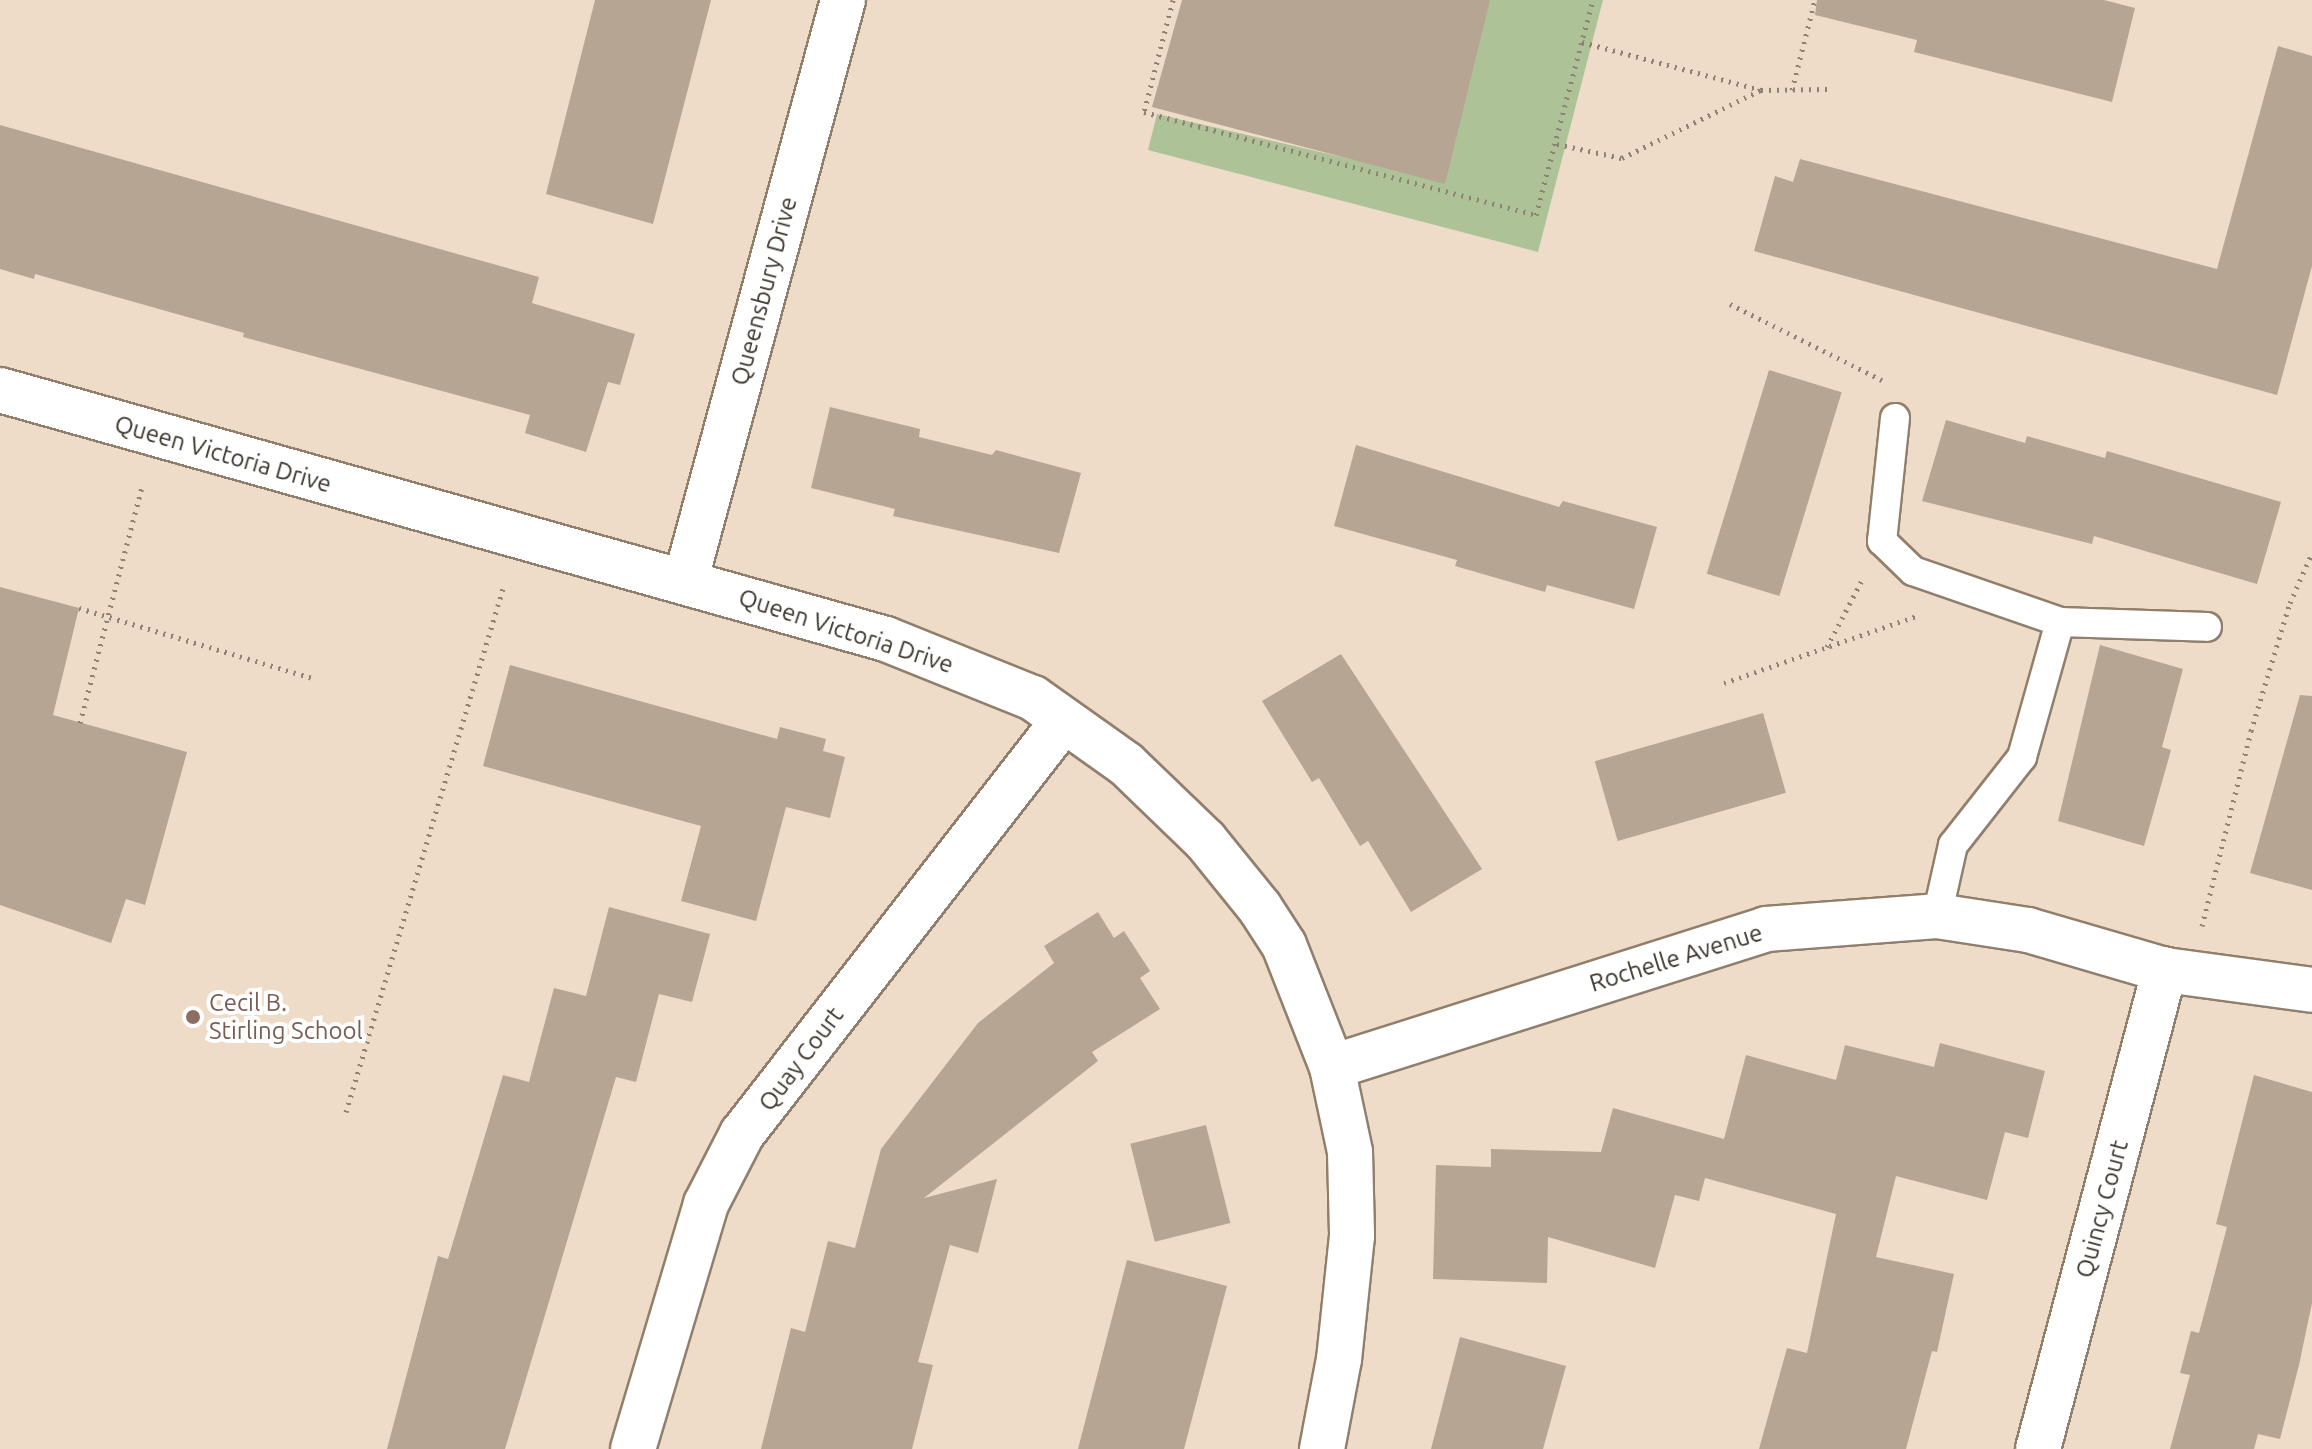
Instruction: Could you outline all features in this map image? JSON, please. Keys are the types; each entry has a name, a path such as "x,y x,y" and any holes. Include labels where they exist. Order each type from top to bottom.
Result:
{"street":[{"name":"Queensbury Drive","path":"685,582 843,0"},
{"name":"Queen Victoria Drive","path":"0,390 886,639 1033,698 1126,764 1205,840 1260,908 1284,945 1332,1067 1350,1152 1352,1236 1339,1359 1322,1449"},
{"name":"Quay Court","path":"633,1449 706,1204 742,1134 1064,720"},
{"name":"Rochelle Avenue","path":"1332,1067 1766,929 1937,916 2028,930 2178,971 2312,990"},
{"name":"Quincy Court","path":"2038,1449 2178,971"}],"lane":[{"path":"1895,418 1882,541 1913,571 2060,622 2207,627"},
{"path":"1937,916 1953,845 2022,757 2060,622"}],"path":[{"path":"1173,0 1144,112 1536,215 1593,0"},
{"path":"1792,90 1815,0"},
{"path":"1582,42 1761,90 1827,89"},
{"path":"1557,144 1622,158 1761,90"},
{"path":"1730,304 1899,388 1895,418"},
{"path":"80,723 142,486"},
{"path":"1826,647 1882,541"},
{"path":"2178,971 2290,603 2312,553"},
{"path":"346,1112 504,585"},
{"path":"1724,683 1980,594"},
{"path":"79,608 312,678"}],"green space":[{"path":"1488,0 1603,0 1538,252 1148,150 1157,114 1440,180"}],"building":[{"path":"595,0 711,0 653,224 546,194"},
{"path":"1182,0 1490,0 1445,184 1152,107"},
{"path":"1817,0 2104,0 2135,8 2112,102 1914,52 1917,40 1815,15"},
{"path":"2278,46 2312,56 2312,266 2277,395 1754,251 1775,176 1793,182 1800,159 2217,269"},
{"path":"0,125 539,277 532,303 635,334 620,385 608,382 586,452 525,433 530,415 243,337 244,333 35,274 34,279 0,269"},
{"path":"1769,370 1842,392 1779,596 1707,574"},
{"path":"830,407 920,429 919,437 992,455 996,450 1081,473 1059,553 893,516 895,509 811,488"},
{"path":"1946,420 2025,443 2027,436 2105,458 2107,451 2281,502 2257,584 2094,536 2092,544 1922,501"},
{"path":"1356,445 1559,507 1563,501 1657,527 1634,609 1547,585 1545,592 1455,566 1457,560 1334,526"},
{"path":"0,587 79,608 53,715 187,752 145,905 126,899 111,943 0,905"},
{"path":"2100,645 2183,669 2162,747 2171,750 2144,846 2058,821"},
{"path":"1341,654 1482,869 1411,912 1368,841 1360,846 1319,778 1312,782 1262,701"},
{"path":"510,665 777,739 780,727 826,739 823,751 845,757 830,818 786,807 756,921 681,901 701,826 483,766"},
{"path":"2300,695 2312,696 2312,890 2250,873"},
{"path":"1763,713 1786,793 1618,841 1595,761"},
{"path":"609,907 710,934 692,1002 659,994 636,1082 616,1077 505,1449 387,1449 438,1256 448,1259 503,1075 529,1082 554,988 586,996"},
{"path":"1098,912 1114,938 1124,931 1150,971 1140,978 1160,1009 1092,1052 1098,1061 924,1198 997,1179 978,1253 950,1245 918,1362 933,1365 912,1449 761,1449 791,1328 805,1332 828,1241 855,1248 881,1149 978,1023 1054,963 1044,946"},
{"path":"1940,1043 2045,1071 2028,1138 2005,1132 1987,1200 1896,1176 1876,1257 1954,1274 1937,1352 1932,1351 1906,1449 1759,1449 1787,1348 1807,1353 1836,1214 1705,1178 1699,1201 1675,1195 1655,1268 1548,1237 1547,1283 1433,1279 1436,1165 1491,1167 1491,1149 1601,1152 1613,1108 1724,1139 1746,1055 1836,1080 1845,1045 1934,1067"},
{"path":"2254,1075 2312,1092 2312,1303 2299,1365 2280,1439 2258,1434 2254,1449 2170,1449 2190,1375 2180,1373 2191,1331 2199,1333 2227,1227 2216,1224"},
{"path":"1206,1125 1230,1223 1155,1242 1130,1144"},
{"path":"1127,1260 1227,1286 1184,1449 1078,1449"},
{"path":"1460,1337 1566,1366 1543,1449 1431,1449"}],"place":[{"name":"Cecil B. Stirling School","path":"193,1017"}]}
